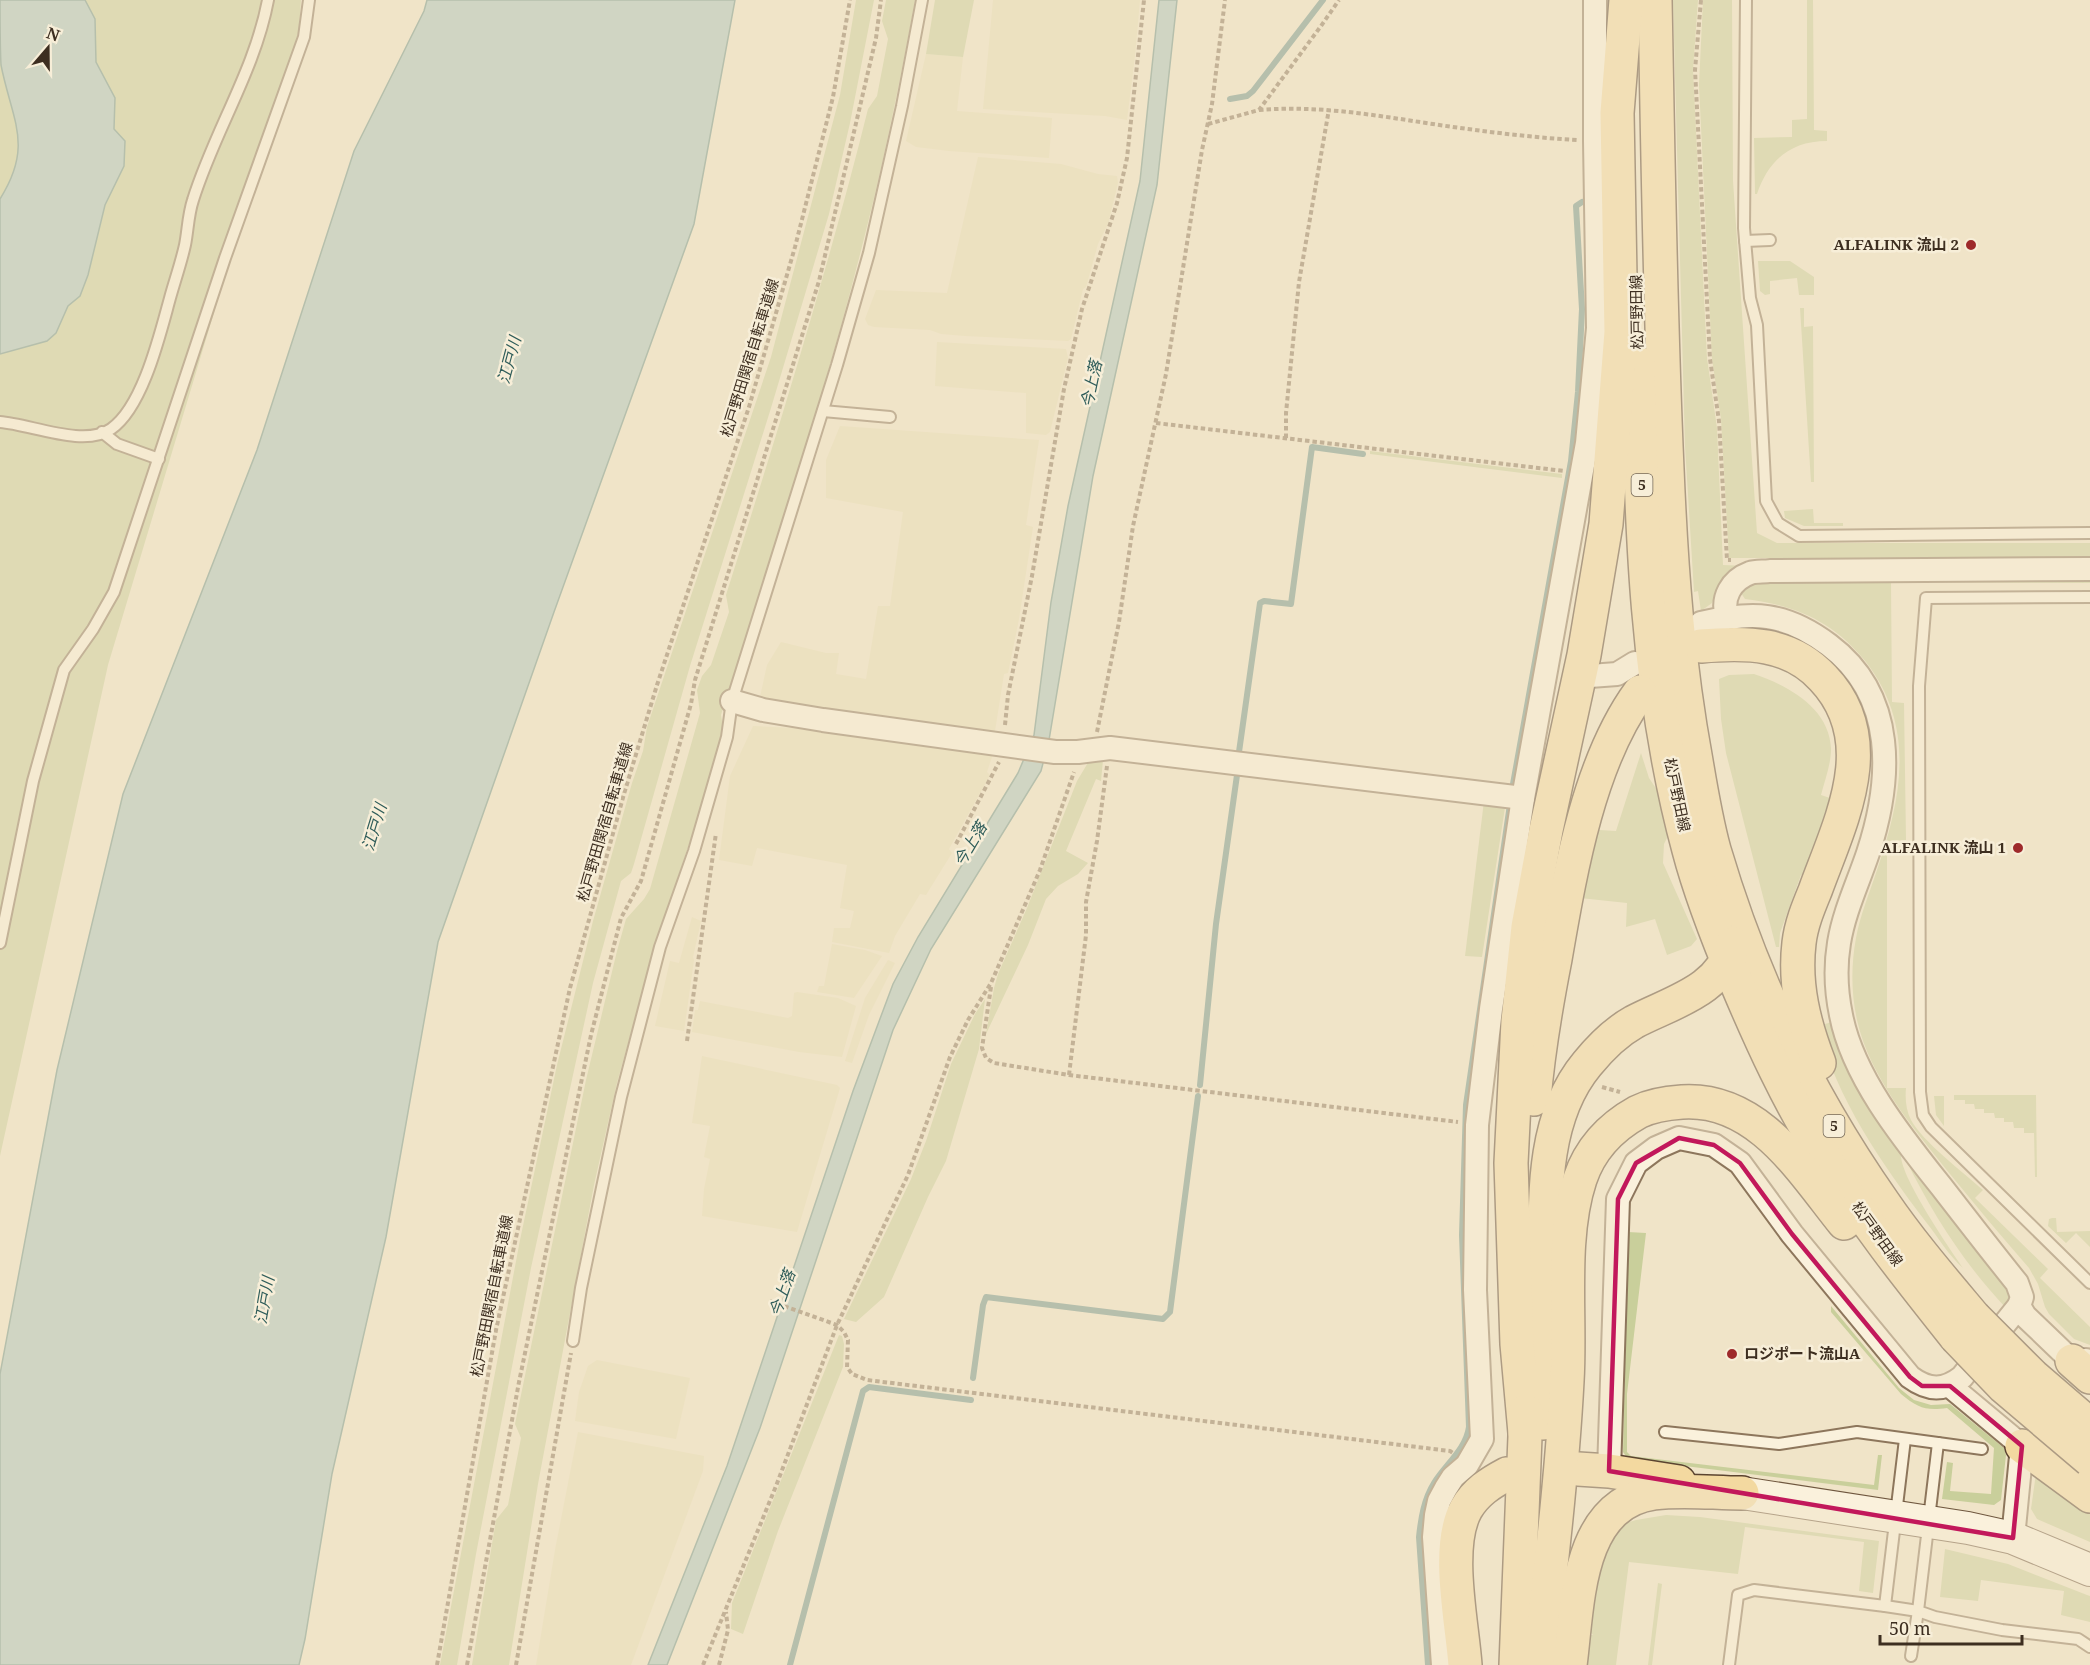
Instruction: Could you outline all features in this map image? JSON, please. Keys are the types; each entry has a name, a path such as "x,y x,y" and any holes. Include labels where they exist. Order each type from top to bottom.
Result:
{"main road":[{"name":"松戸野田線","path":"1627,0 1646,576 1662,715 1689,852 1727,960 1764,1048 1821,1154 1878,1236 1965,1327 2033,1376 2090,1425"},
{"path":"1526,1433 1517,1344 1511,1163 1518,1021 1528,927 1546,830 1584,655 1606,524 1621,332 1617,113 1627,0"},
{"name":"松戸野田線","path":"1655,0 1664,394 1671,569 1687,712 1713,848 1748,948 1780,1025 1820,1102 1857,1164 1932,1268 1965,1327 2004,1387 2090,1460"},
{"path":"1701,635 1779,649 1800,658 1818,672 1835,690 1845,710 1853,735 1855,754 1853,775 1849,797 1805,917 1799,942 1797,970 1799,999 1804,1020 1831,1093 1863,1147 1915,1222 1965,1327"},
{"path":"1516,1665 1526,1433 1528,1166 1534,1094 1571,868 1600,770 1615,733 1628,710 1638,677"},
{"path":"1533,1665 1545,1375 1546,1195 1556,1125 1568,1093 1585,1065 1608,1041 1633,1023 1689,998 1707,985 1727,960 1735,939 1734,911"},
{"path":"1539,1665 1563,1447 1568,1379 1570,1226 1581,1177 1593,1153 1607,1134 1624,1120 1645,1109 1668,1102 1697,1101 1726,1106 1750,1119 1774,1138 1795,1162 1893,1283 1965,1327"},
{"path":"2022,1446 2090,1496"},
{"path":"1593,1470 1742,1493"},
{"path":"1465,1665 1457,1587 1458,1530 1465,1511 1475,1497 1489,1483 1507,1474"},
{"path":"1570,1665 1586,1558 1592,1540 1615,1510 1630,1500 1654,1493 1742,1493"}],"street":[{"path":"1443,1665 1434,1537 1436,1515 1446,1488 1453,1477 1467,1464 1482,1438 1475,1290 1477,1125 1515,797 1568,671 1599,328 1595,0"},
{"path":"1727,617 1725,598 1737,581 1750,573 2090,569"},
{"path":"1593,1470 1618,1199 1636,1164 1656,1148 1680,1138 1714,1145 1740,1163 1792,1234 1910,1377 1922,1386 1950,1386 1962,1377 2019,1306 2022,1297 2017,1283 1906,1143 1875,1096 1853,1053 1841,1018 1836,969 1839,942 1847,909 1869,852 1883,792 1885,756 1879,719 1865,685 1837,651 1806,630 1785,621 1768,616 1727,617 1701,635"},
{"path":"1568,671 1638,677"},
{"path":"732,701 763,710 823,720 1055,752 1094,750 1515,797"},
{"path":"2019,1306 2025,1316 2084,1366"},
{"path":"1950,1386 2022,1446 2013,1538"},
{"path":"1742,1493 1895,1516 2013,1538 2090,1570"}],"lane":[{"path":"0,422 63,435 91,435 111,430 124,416 150,369 185,244 192,202 214,143 261,32 268,0"},
{"path":"0,943 33,781 64,670 93,629 114,592 229,247 304,37 309,0"},
{"path":"573,1341 581,1288 621,1097 660,947 694,851 727,737 732,701 823,411 868,253 902,105 921,0"},
{"path":"1746,0 1745,241 1750,298 1757,325 1766,501 1778,523 1799,536 2090,534"},
{"path":"1745,241 1770,240"},
{"path":"823,411 890,417"},
{"path":"102,432 117,444 159,459"},
{"path":"2090,597 1926,598 1919,686 1920,1080 1923,1115 1931,1127 2090,1283"},
{"path":"1665,1432 1779,1444 1857,1432 1982,1449"},
{"path":"1885,1606 1905,1438"},
{"path":"1911,1656 1938,1443"},
{"path":"1729,1665 1738,1595 1754,1590 1918,1611 1935,1617 2002,1630 2078,1639 2090,1647"}],"path":[{"name":"松戸野田関宿自転車道線","path":"437,1665 496,1330 570,988 657,685 749,407 795,247 833,97 850,0"},
{"path":"467,1665 519,1382 591,1035 621,918 641,880 691,704 695,680 819,281 876,38 881,0"},
{"path":"956,844 1010,746 1008,695 1032,576 1064,389 1082,309 1117,203 1127,158 1144,0"},
{"path":"1070,1075 1086,935 1086,902 1097,841 1094,750 1119,622 1133,526 1156,423 1202,150 1212,104 1225,0"},
{"path":"1259,110 1339,0"},
{"path":"1701,0 1695,70 1710,359 1719,421 1727,560 1738,560"},
{"path":"1208,124 1259,110 1291,107 1329,109 1469,129 1595,141"},
{"path":"1286,438 1286,413 1299,282 1329,109"},
{"path":"1156,423 1564,471"},
{"path":"703,1665 776,1486 837,1325 908,1175 950,1057 991,983 1040,870 1073,780 1094,750"},
{"path":"687,1041 716,828"},
{"path":"991,983 982,1048 986,1058 994,1064 1460,1122"},
{"path":"1599,1087 1625,1093"},
{"path":"772,1302 837,1325 848,1340 847,1367 852,1374 867,1380 1450,1450"},
{"path":"516,1665 573,1341"},
{"path":"719,1665 728,1630 726,1611"}],"highlighted area":[{"path":"1679,1138 1714,1145 1740,1163 1792,1234 1910,1377 1922,1386 1950,1386 2022,1446 2013,1538 1609,1471 1618,1199 1636,1163"}],"shaded area":[{"path":"993,0 1140,0 1127,120 1105,116 983,109"},
{"path":"926,54 963,57 957,111 1052,118 1049,158 949,151 916,147 906,141"},
{"path":"978,157 1061,164 1098,174 1117,176 1118,183 1108,224 1098,244 1086,287 1083,289 1071,339 1068,341 965,336 941,334 930,330 874,327 868,325 865,319 876,290 947,293"},
{"path":"937,342 1066,349 1068,358 1050,432 1046,435 1026,433 1026,393 935,386"},
{"path":"840,426 1039,440 1026,525 1033,527 1019,619 1008,673 1004,674 995,731 990,735 760,697 767,665 781,642 826,653 839,653 836,674 866,679 878,606 890,606 903,512 826,498 826,460"},
{"path":"798,722 993,754 987,772 990,775 949,849 952,853 926,895 920,894 895,936 889,953 832,942 834,928 850,928 854,911 840,908 847,865 757,848 752,866 719,860 730,776 753,726 795,728"},
{"path":"692,917 701,921 693,957 684,1031 655,1026 670,961 679,963"},
{"path":"832,944 865,950 882,956 854,998 817,992 819,986 824,986"},
{"path":"888,960 895,963 869,1015 852,1063 845,1061 865,998"},
{"path":"794,993 838,998 856,1006 842,1057 799,1052 692,1032 695,1010 698,1010 700,1001 788,1018 792,1016"},
{"path":"702,1056 837,1085 840,1088 797,1232 702,1216 710,1159 704,1157 710,1126 692,1123"},
{"path":"597,1360 690,1378 676,1439 575,1421 579,1392 588,1366"},
{"path":"578,1432 704,1456 703,1471 631,1665 536,1665"}],"green space":[{"path":"0,0 301,0 299,30 108,665 0,1156"},
{"path":"856,0 874,0 850,123 829,214 690,666 634,864 631,873 621,881 593,983 531,1268 457,1665 440,1665 520,1240 557,1065 593,921 643,751 647,727 771,357 840,95"},
{"path":"886,0 915,0 889,131 843,319 810,433 721,715 724,732 655,946 617,1083 594,1185 538,1484 509,1665 472,1665 496,1520 508,1505 521,1438 515,1424 586,1080 617,951 626,919 650,889 700,713 697,690 702,676 711,665 729,612 726,595 783,414 868,109 877,96 888,39 882,21"},
{"path":"935,0 974,0 963,57 926,54"},
{"path":"1673,0 1698,0 1693,70 1707,358 1717,428 1723,565 1748,566 1720,586 1712,603 1701,611 1698,591 1694,592 1685,446"},
{"path":"1703,0 1732,0 1733,181 1757,533 1777,543 2090,543 2090,558 1729,558 1721,419 1712,359 1699,85"},
{"path":"1807,0 1813,0 1814,130 1827,131 1827,141 1802,145 1782,155 1767,172 1755,194 1754,138 1792,137 1792,120 1807,119"},
{"path":"1758,261 1790,261 1814,277 1814,295 1799,295 1797,278 1770,281 1770,294 1765,295 1760,291"},
{"path":"1800,308 1804,308 1804,327 1813,326 1814,482 1811,482"},
{"path":"1370,451 1562,474 1562,478 1370,454"},
{"path":"1813,509 1814,523 1843,523 1843,526 1804,526 1785,518 1784,511"},
{"path":"2090,578 2090,583 1891,582 1892,702 1904,703 1906,840 1887,841 1887,1088 1906,1088 1908,1112 1916,1128 1983,1190 1975,1198 2048,1269 2040,1278 2090,1327 2090,1345 2074,1339 2049,1314 2038,1284 2029,1268 1908,1121 1883,1082 1863,1041 1854,1000 1852,979 1854,948 1892,819 1900,765 1893,713 1882,687 1866,662 1840,636 1826,626 1797,611 1745,599 1739,590 1752,581"},
{"path":"1754,674 1793,692 1815,710 1829,734 1831,749 1821,795 1839,801 1810,878 1801,875 1780,933 1779,947 1776,947 1726,753 1721,719 1719,679 1729,675"},
{"path":"1641,753 1649,778 1657,790 1668,836 1664,844 1663,863 1697,939 1691,946 1667,955 1655,919 1626,927 1627,903 1580,898 1599,830 1616,831"},
{"path":"1101,756 1103,760 1101,781 1096,779 1066,851 1088,863 1078,874 1058,886 1046,899 1028,945 986,1034 998,974 1027,908 1077,781 1089,761"},
{"path":"1484,801 1506,801 1482,957 1465,956"},
{"path":"985,999 979,1049 946,1161 884,1297 856,1322 844,1319 911,1179 951,1064 975,1014"},
{"path":"1832,1022 1860,1091 1877,1121 1901,1153 1902,1163 1916,1194 1963,1268 1948,1252 1893,1177 1848,1104 1826,1053 1818,1026"},
{"path":"1954,1095 2036,1095 2037,1177 2035,1177 2034,1133 2024,1133 2024,1128 2014,1128 2013,1122 2004,1122 2004,1118 1995,1118 1994,1113 1984,1113 1984,1109 1975,1109 1974,1104 1965,1104 1965,1100 1954,1100"},
{"path":"1934,1096 1944,1096 1944,1126 1936,1115"},
{"path":"1906,1160 2012,1291 2007,1309 1977,1275 1951,1239"},
{"path":"2056,1218 2057,1232 2090,1231 2090,1247 2076,1233 2066,1243 2048,1226 2049,1219"},
{"path":"1628,1232 1646,1233 1627,1394 1627,1452 1631,1456 1874,1485 1878,1455 1882,1455 1878,1490 1628,1459 1623,1452"},
{"path":"1831,1306 1899,1388 1914,1400 1931,1405 1950,1404 2004,1448 2006,1455 2001,1500 1994,1505 1942,1499 1947,1462 1953,1463 1950,1491 1991,1494 1994,1448 1947,1408 1922,1407 1912,1403 1901,1394 1831,1312"},
{"path":"839,1335 842,1336 844,1344 843,1367 778,1531 743,1634 731,1629 732,1603"},
{"path":"2037,1466 2090,1507 2090,1542 2037,1519 2031,1509"},
{"path":"1666,1515 1700,1517 1879,1541 1873,1593 1859,1591 1864,1542 1745,1527 1738,1574 1629,1562 1616,1665 1579,1665 1583,1635 1593,1635 1587,1628 1584,1628 1596,1590 1598,1574 1615,1535 1623,1524"},
{"path":"1945,1549 2008,1564 2090,1596 2090,1622 2061,1615 2064,1591 1981,1580 1978,1601 1940,1597"},
{"path":"1658,1583 1662,1584 1652,1665 1648,1665"}],"water":[{"path":"0,0 85,0 95,19 96,62 115,98 114,129 125,141 124,166 105,205 88,275 80,296 68,306 56,333 47,341 0,354 0,199 16,163 18,148 14,118 1,65"},
{"name":"江戸川","path":"427,0 735,0 694,224 438,942 386,1237 332,1474 299,1665 0,1665 0,1374 57,1070 123,794 257,450 354,151 424,11"},
{"path":"1159,0 1177,0 1157,185 1093,476 1049,740 1041,771 931,949 893,1030 760,1428 667,1665 648,1665 727,1466 853,1091 893,984 918,937 1018,773 1034,735 1051,602 1068,506 1140,181"}],"waterway":[{"path":"1230,99 1247,96 1253,91 1323,0"},
{"path":"1428,1665 1419,1537 1424,1509 1431,1489 1460,1449 1469,1427 1462,1235 1466,1105 1513,784 1571,461 1578,392 1582,309 1576,206 1582,202"},
{"path":"1238,759 1260,603 1264,601 1291,604 1312,447 1363,454"},
{"path":"1200,1085 1216,924 1238,768"},
{"path":"973,1378 986,1297 1163,1319 1170,1312 1198,1096"},
{"path":"790,1665 863,1391 869,1387 971,1400"}],"place":[{"name":"ALFALINK 流山 2","path":"1971,245"},
{"name":"ALFALINK 流山 1","path":"2018,848"},
{"name":"ロジポート流山A","path":"1732,1354"}],"water label":[{"name":"今上落","path":"1091,384"},
{"name":"今上落","path":"970,844"},
{"name":"今上落","path":"782,1293"}]}
